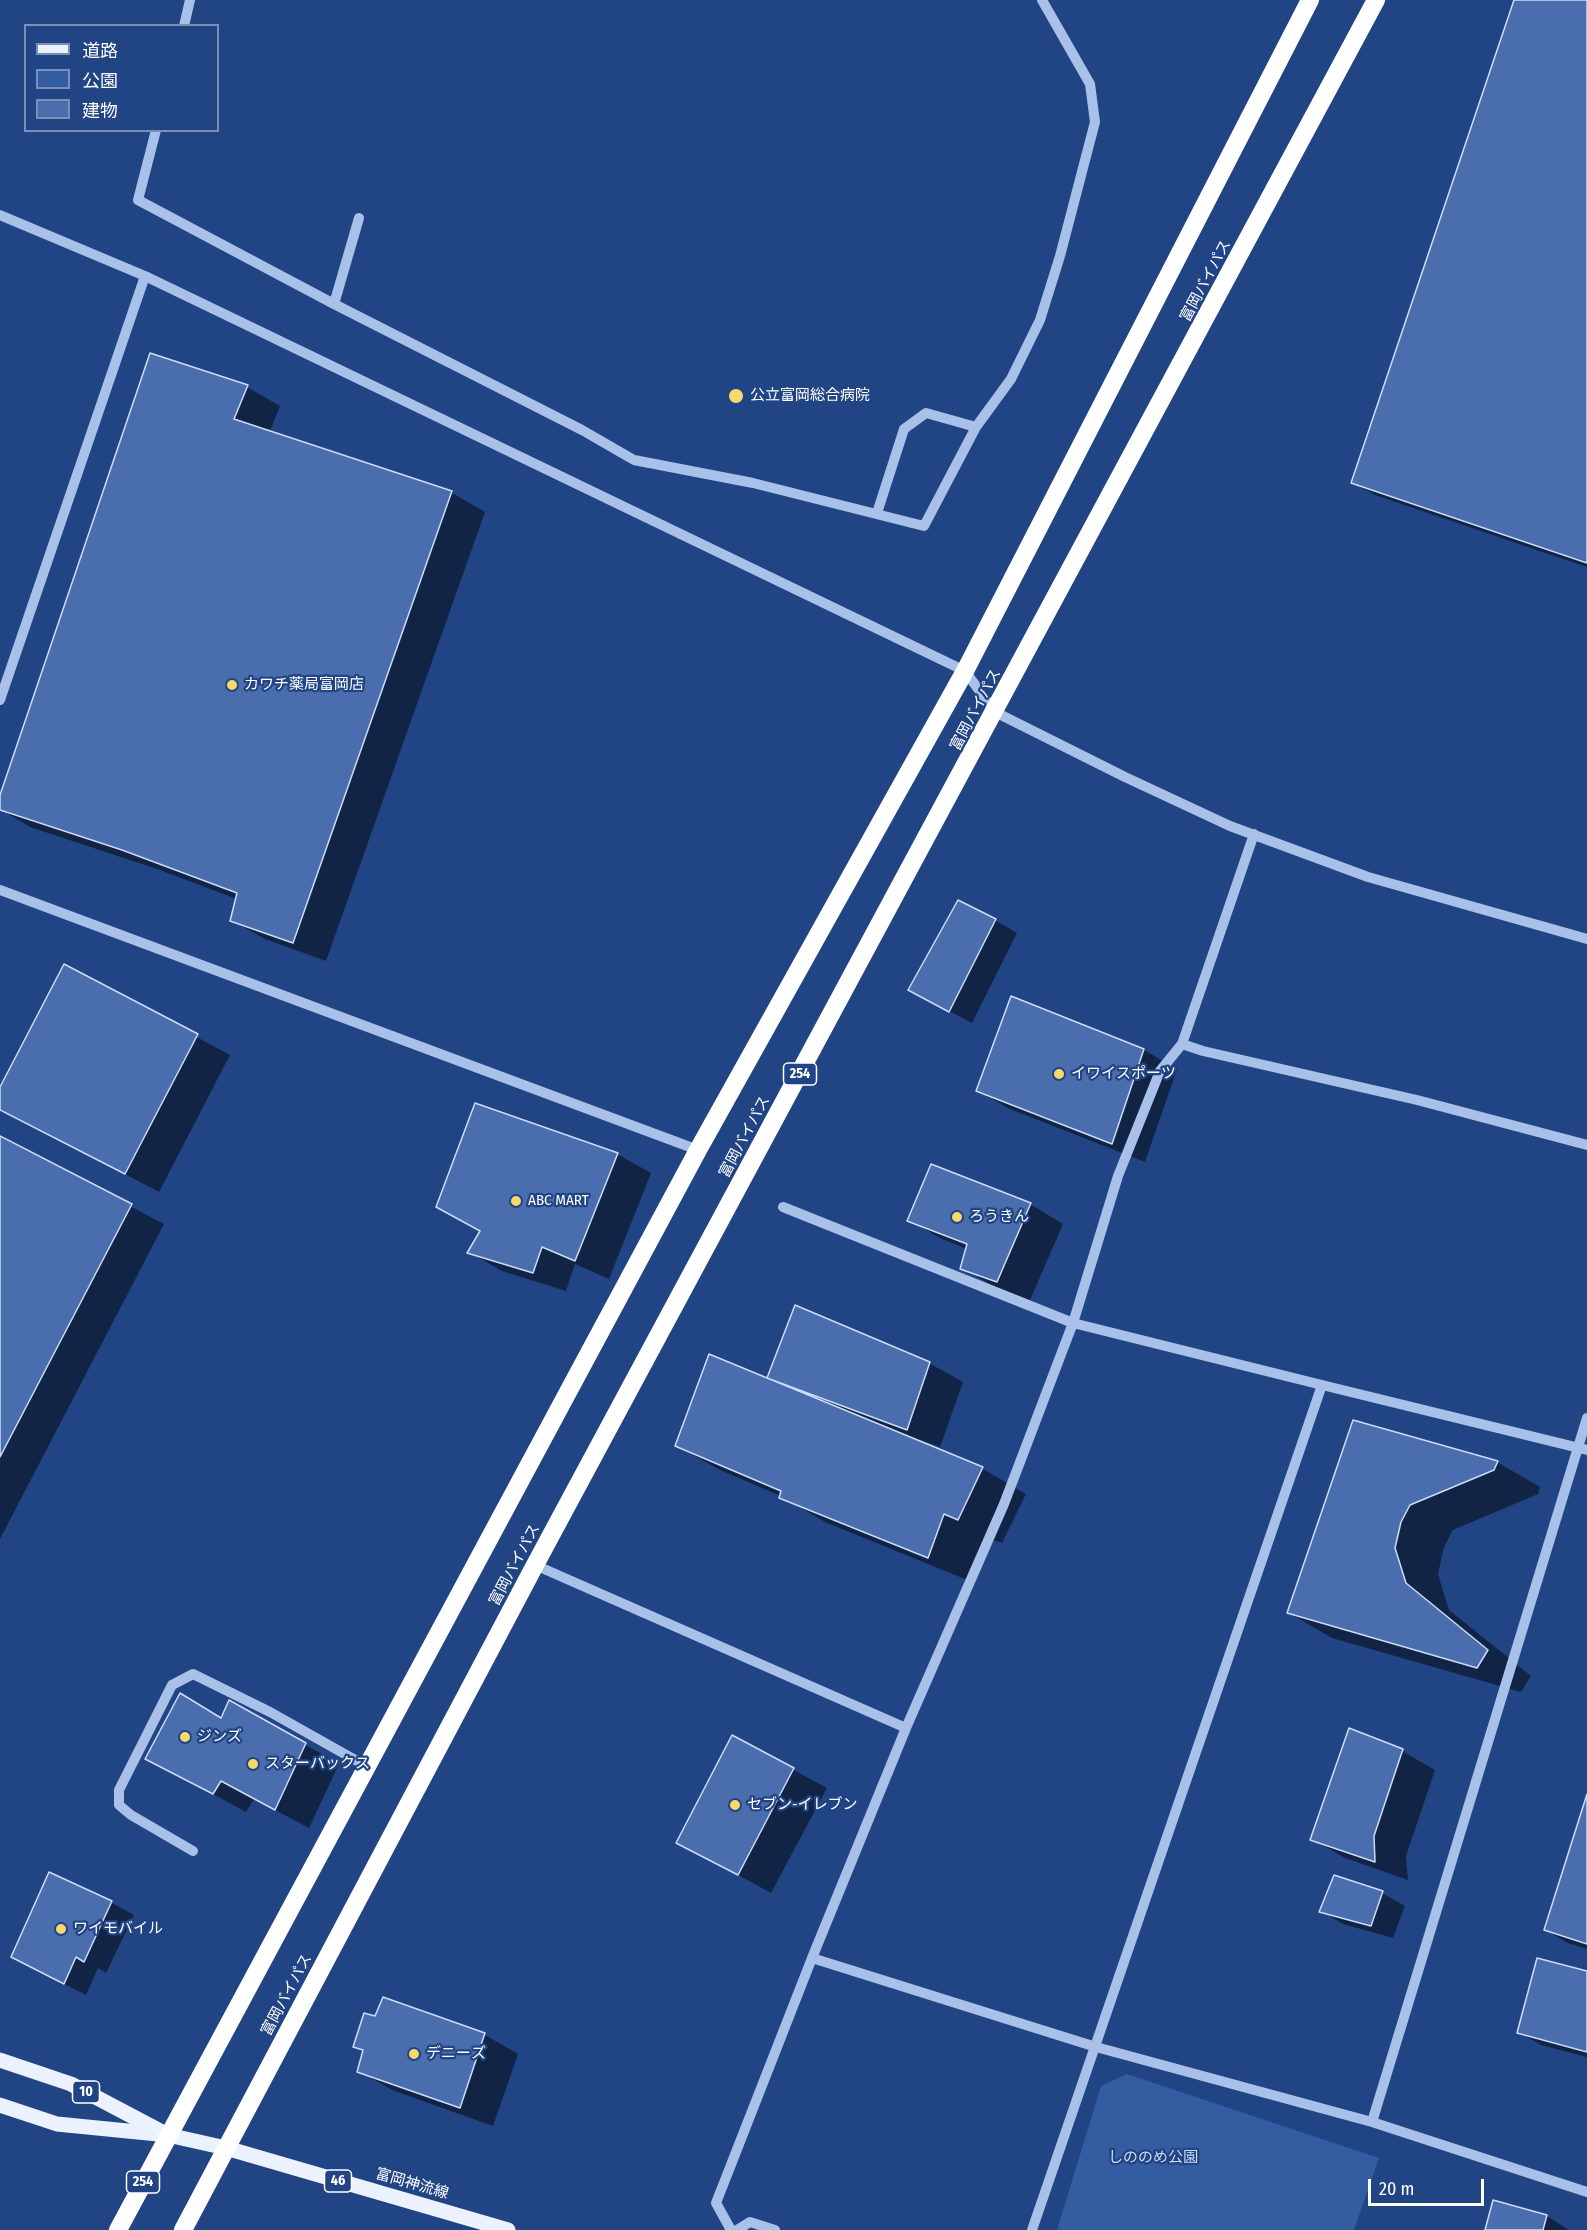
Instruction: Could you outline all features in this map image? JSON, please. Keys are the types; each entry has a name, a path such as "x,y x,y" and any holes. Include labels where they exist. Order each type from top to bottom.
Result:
{"highway":[{"name":"富岡バイパス","path":"118,2230 698,1150 964,671 1310,0"},
{"name":"富岡バイパス","path":"183,2230 535,1565 1376,0"}],"main road":[{"name":"10","path":"0,2060 71,2084 168,2135"},
{"path":"0,2105 57,2124 168,2135"},
{"name":"富岡神流線","path":"168,2135 226,2148 508,2230"}],"street":[{"path":"184,24 190,0"},
{"path":"155,132 138,200 334,304 582,430 634,460 753,483 924,526 976,427 1011,378 1040,320 1060,256 1095,122 1090,84 1042,0"},
{"path":"0,215 144,276 964,671 995,712 1230,826 1368,877 1587,939"},
{"path":"334,304 359,218"},
{"path":"0,700 144,276"},
{"path":"877,513 904,429 926,413 976,427"},
{"path":"731,2230 716,2203 812,1958 906,1728 1004,1504 1073,1323 1118,1176 1160,1071 1182,1044 1254,834"},
{"path":"0,890 698,1150"},
{"path":"1182,1044 1203,1051 1417,1100 1587,1145"},
{"path":"783,1207 1073,1323 1583,1449"},
{"path":"1032,2230 1322,1385"},
{"path":"1372,2122 1583,1449 1587,1418"},
{"path":"535,1565 906,1728"},
{"path":"193,1851 130,1815 118,1805 119,1790 172,1686 194,1674 270,1712 366,1766"},
{"path":"812,1958 1096,2047 1372,2122 1587,2192"},
{"path":"737,2230 750,2222 775,2230"}],"green space":[{"name":"しののめ公園","path":"1127,2074 1379,2158 1354,2230 1057,2230 1101,2086"}],"building":[{"path":"1514,0 1587,0 1587,563 1351,483"},
{"path":"150,353 248,385 234,419 452,491 293,943 230,921 237,893 122,850 0,810 0,795"},
{"path":"958,900 996,919 949,1012 908,990"},
{"path":"64,964 198,1034 125,1174 0,1110 0,1087"},
{"path":"1011,996 1144,1049 1112,1144 976,1091"},
{"path":"475,1103 618,1153 575,1261 542,1247 533,1273 467,1253 480,1231 436,1207"},
{"path":"0,1136 132,1204 0,1457"},
{"path":"931,1164 1031,1203 997,1282 960,1269 967,1244 907,1221"},
{"path":"795,1305 930,1362 907,1430 767,1378"},
{"path":"709,1354 983,1467 958,1520 944,1514 928,1558 779,1498 781,1491 675,1446"},
{"path":"1353,1420 1498,1461 1494,1470 1410,1505 1401,1522 1395,1548 1406,1583 1488,1650 1477,1668 1287,1613"},
{"path":"180,1693 221,1718 229,1700 306,1743 275,1810 221,1781 213,1794 145,1759"},
{"path":"1349,1728 1403,1749 1374,1836 1375,1862 1310,1840"},
{"name":"セブン-イレブン","path":"732,1735 794,1768 738,1875 676,1843"},
{"path":"1587,1794 1587,1944 1544,1930"},
{"name":"ワイモバイル","path":"49,1872 112,1901 84,1962 76,1957 64,1984 11,1957"},
{"path":"1334,1875 1383,1891 1371,1926 1319,1912"},
{"path":"1537,1958 1587,1971 1587,2052 1517,2033"},
{"path":"383,1997 485,2033 460,2108 357,2072 363,2050 353,2047 364,2013 375,2016"},
{"path":"1493,2200 1547,2215 1543,2230 1485,2230"}],"place":[{"name":"公立富岡総合病院","path":"736,396"},
{"name":"カワチ薬局富岡店","path":"232,685"},
{"name":"イワイスポーツ","path":"1059,1074"},
{"name":"ABC MART","path":"516,1201"},
{"name":"ろうきん","path":"957,1217"},
{"name":"ジンズ","path":"185,1737"},
{"name":"スターバックス","path":"253,1764"},
{"name":"セブン-イレブン","path":"735,1805"},
{"name":"ワイモバイル","path":"61,1929"},
{"name":"デニーズ","path":"414,2054"}]}
